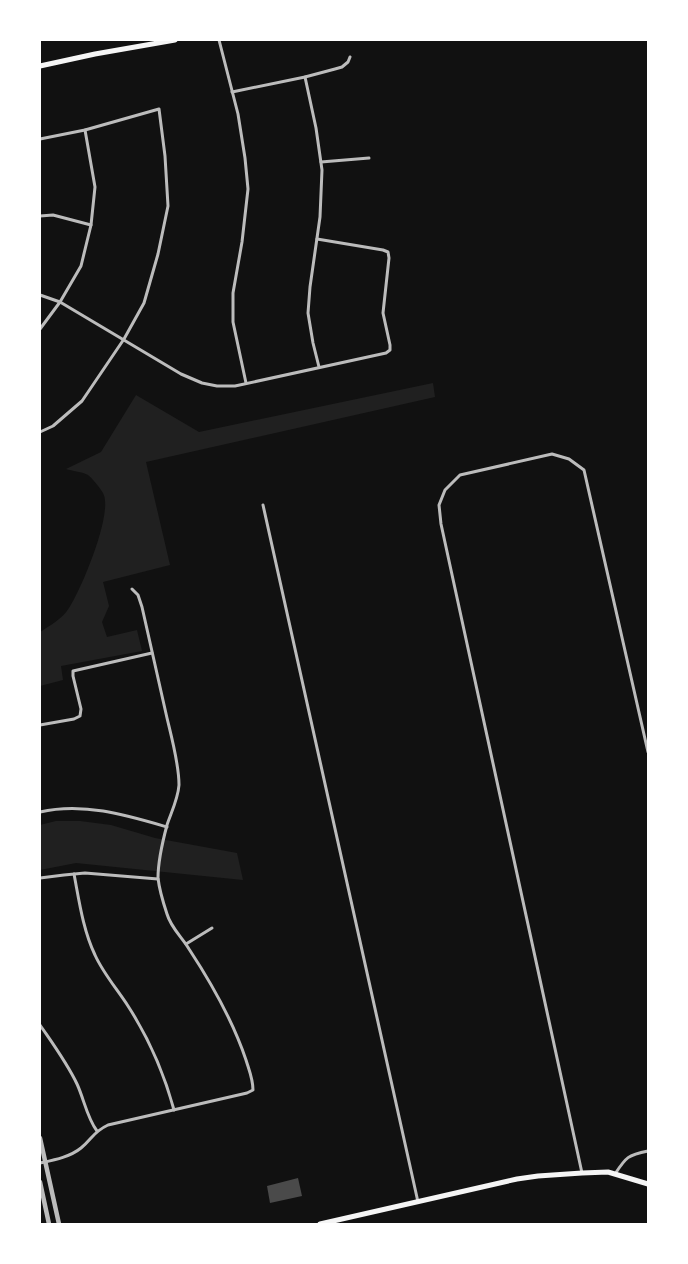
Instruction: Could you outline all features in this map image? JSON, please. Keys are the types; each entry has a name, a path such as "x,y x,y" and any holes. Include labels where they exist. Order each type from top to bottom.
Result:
{"main road":[{"path":"40,66 175,40"},
{"path":"320,1224 517,1179 538,1176 608,1172 648,1184"}],"street":[{"path":"219,40 238,114 248,189 242,242 233,293 233,322 246,382"},
{"path":"232,92 305,77 342,67 348,62 350,57"},
{"path":"305,77 316,128 322,170 320,217 308,313 319,367"},
{"path":"40,139 85,130 159,109 166,156 168,206 158,254 144,303 124,340 82,401 53,426 40,432"},
{"path":"40,329 60,302 81,266 91,225 95,187 85,130"},
{"path":"321,162 369,158"},
{"path":"40,216 53,216 91,225"},
{"path":"40,295 60,302 181,374 202,384 235,386 246,382 386,353 390,350 383,313 388,252 317,239"},
{"path":"582,1173 441,524 439,505 445,490 460,475 552,454 569,459 584,470 648,752"},
{"path":"263,505 418,1202"},
{"path":"40,1162 74,1153 86,1144 97,1131 108,1125 247,1093 253,1090 253,1082 238,1039 213,988 170,922 158,879 167,826 179,787 178,774 142,607 138,595 132,589"},
{"path":"40,725 74,719 80,716 81,709 73,671 152,653"},
{"path":"40,812 80,808 110,811 167,826"},
{"path":"40,878 85,873 158,879"},
{"path":"74,874 86,930 94,954 144,1033 159,1065 174,1110"},
{"path":"186,944 212,928"},
{"path":"40,1025 73,1076 97,1131"},
{"path":"40,1138 59,1224"},
{"path":"615,1174 625,1159 634,1154 648,1151"},
{"path":"40,1182 49,1224"}],"shaded area":[{"path":"433,383 435,397 146,462 170,565 103,582 109,606 102,622 107,637 137,630 142,651 61,666 63,680 40,686 40,632 56,622 69,608 74,599 95,551 104,516 105,503 103,493 98,486 88,475 66,469 101,452 136,395 199,432"},
{"path":"56,821 80,821 111,825 155,838 237,853 243,880 76,863 40,870 40,825"}],"building":[{"path":"298,1178 302,1196 270,1203 267,1186"}]}
